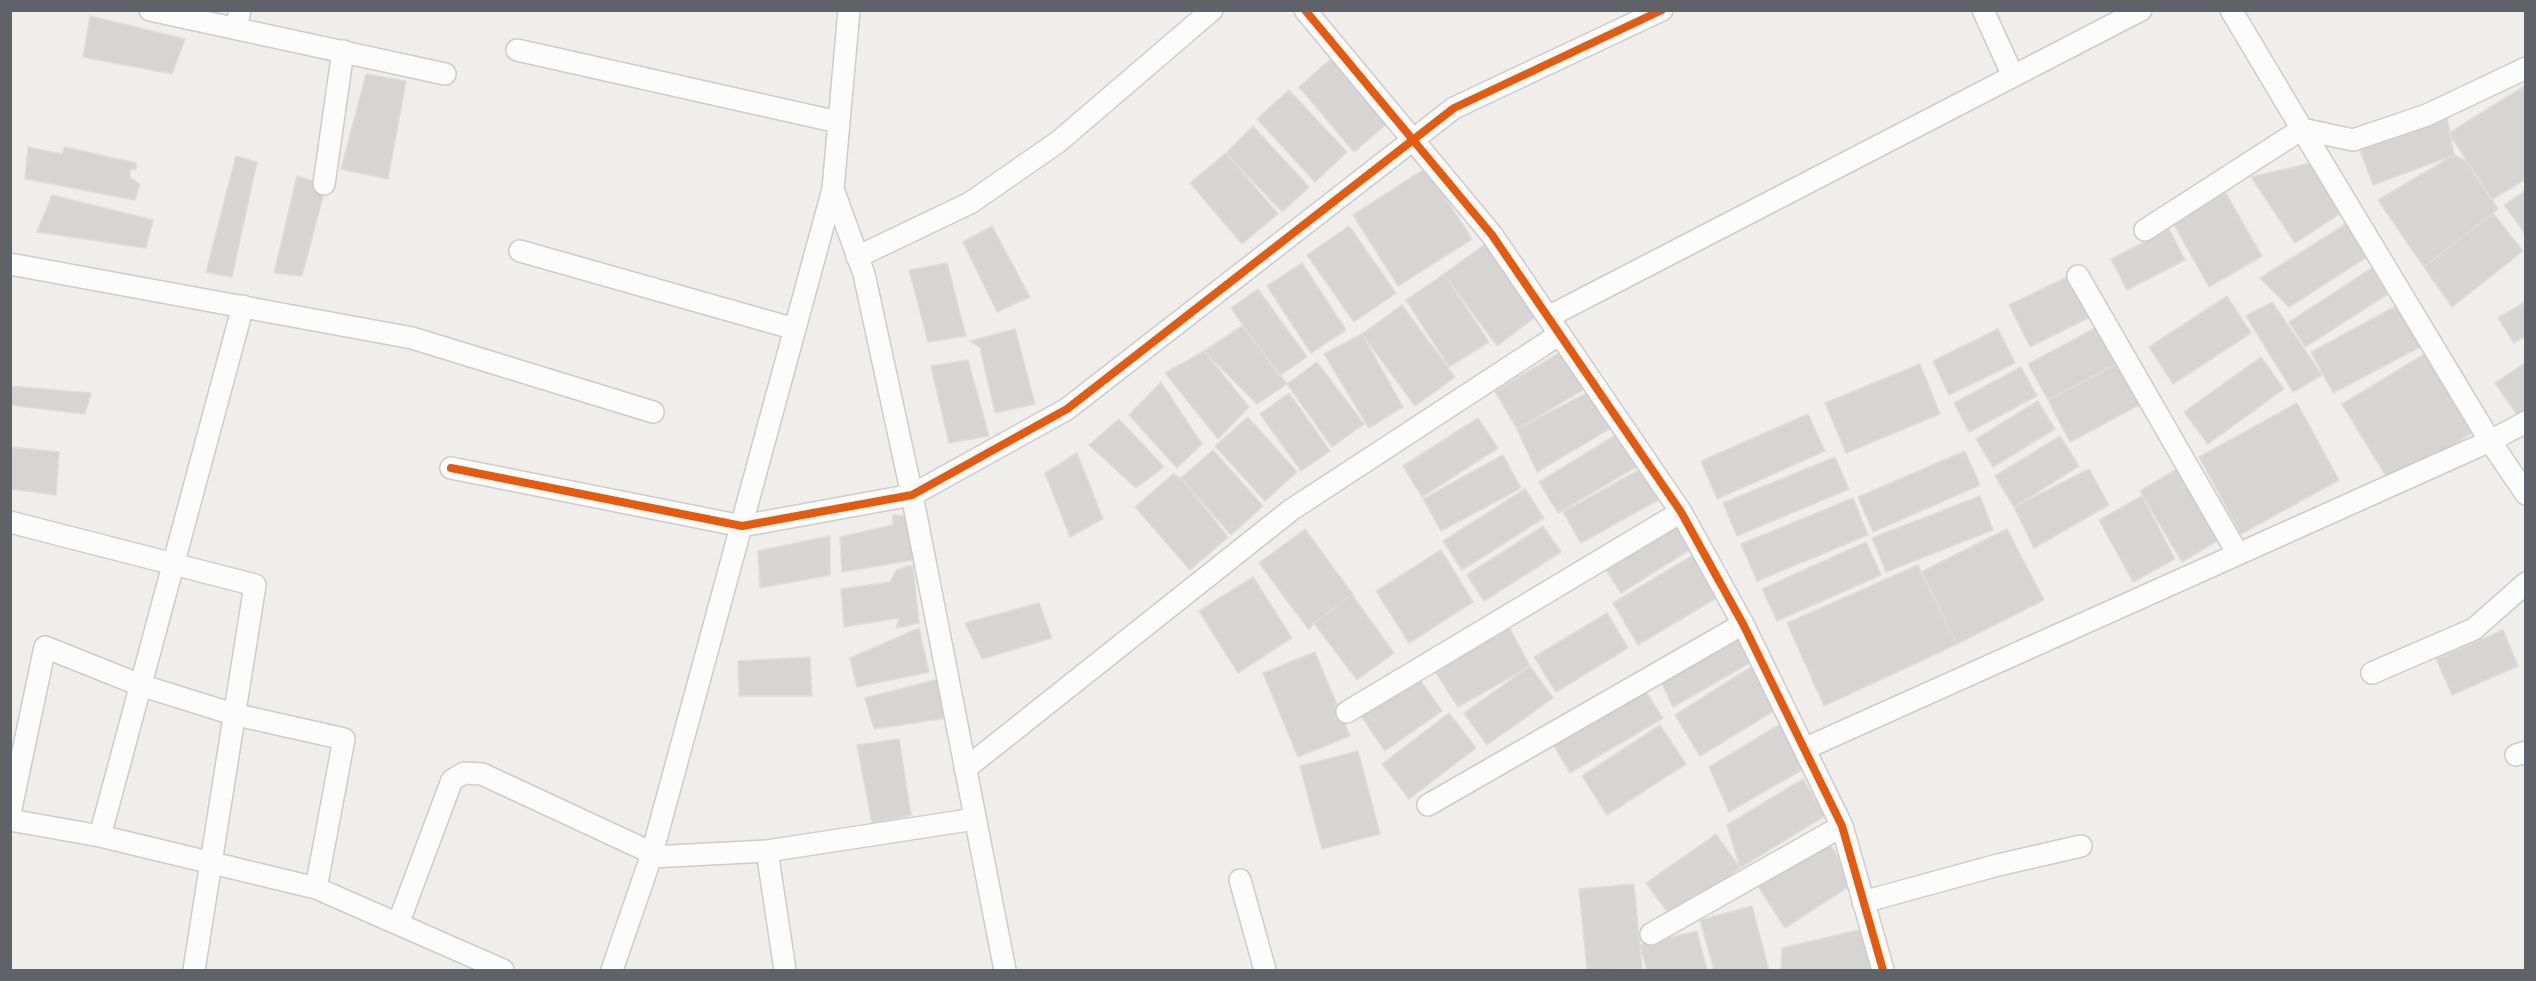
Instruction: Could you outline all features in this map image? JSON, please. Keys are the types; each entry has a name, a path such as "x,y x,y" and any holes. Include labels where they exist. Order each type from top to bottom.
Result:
{"street":[{"path":"150,10 238,19 343,51 445,74"},
{"path":"857,257 970,203 1058,142 1212,10"},
{"path":"1305,10 1492,235 1681,512 1743,624 1842,826 1883,970"},
{"path":"451,468 742,526 912,495 1067,409 1454,108 1662,10"},
{"path":"1983,10 2013,76"},
{"path":"965,769 1291,510 1554,326 2013,76 2140,10"},
{"path":"2231,10 2490,441 2526,494"},
{"path":"612,970 651,855 833,189 838,122 853,14"},
{"path":"518,50 838,122"},
{"path":"324,184 343,51"},
{"path":"2145,230 2302,129 2354,140 2427,115 2526,68"},
{"path":"833,189 864,274 912,495 1005,970"},
{"path":"520,251 795,329"},
{"path":"10,264 412,338 653,412"},
{"path":"2078,276 2238,554"},
{"path":"100,836 243,306"},
{"path":"1804,749 2490,441 2526,422"},
{"path":"1347,712 1681,512"},
{"path":"10,522 255,585 194,970"},
{"path":"2372,673 2474,629 2526,583"},
{"path":"1428,804 1743,624"},
{"path":"10,813 45,647 140,685 233,714 344,739 316,888"},
{"path":"398,924 452,780 464,773 482,774 651,855 767,850 975,819"},
{"path":"10,820 100,836 316,888 503,970"},
{"path":"1651,934 1842,826"},
{"path":"1863,902 1998,865 2081,846"},
{"path":"767,850 785,970"},
{"path":"1240,880 1265,970"}],"building":[{"path":"90,16 185,39 172,74 83,57"},
{"path":"1334,56 1390,121 1354,152 1299,87"},
{"path":"366,74 406,81 388,179 341,169"},
{"path":"2526,85 2526,179 2491,200 2449,133"},
{"path":"1289,90 1347,152 1315,182 1257,119"},
{"path":"2446,112 2454,155 2373,185 2358,145"},
{"path":"1253,126 1309,187 1282,212 1226,153"},
{"path":"28,147 62,154 65,147 136,163 136,170 130,169 130,178 140,184 135,200 25,179"},
{"path":"1226,153 1278,214 1242,244 1190,183"},
{"path":"2454,155 2468,162 2498,209 2424,267 2378,200"},
{"path":"236,156 257,162 232,277 206,272"},
{"path":"2311,163 2344,211 2295,243 2251,177"},
{"path":"1426,168 1472,239 1398,286 1353,215"},
{"path":"297,176 326,185 302,276 274,273"},
{"path":"2526,190 2526,235 2504,205"},
{"path":"2225,192 2262,256 2209,287 2173,223"},
{"path":"52,195 153,220 146,248 37,232"},
{"path":"2493,213 2523,251 2452,307 2424,267"},
{"path":"2346,224 2367,257 2289,307 2260,278"},
{"path":"992,226 1030,297 997,312 963,242"},
{"path":"1349,226 1396,293 1354,322 1307,255"},
{"path":"2169,229 2185,260 2127,290 2111,259"},
{"path":"1489,241 1542,312 1497,346 1444,274"},
{"path":"947,263 966,336 928,342 909,270"},
{"path":"1302,263 1346,330 1311,353 1267,286"},
{"path":"2372,268 2388,294 2305,347 2289,322"},
{"path":"1444,274 1489,342 1449,367 1406,300"},
{"path":"2069,276 2090,317 2030,347 2009,305"},
{"path":"1258,289 1307,357 1279,376 1231,308"},
{"path":"2227,296 2251,333 2173,384 2149,347"},
{"path":"2526,301 2526,336 2514,343 2498,318"},
{"path":"2272,302 2322,375 2293,392 2246,316"},
{"path":"1402,305 1455,377 1415,406 1362,334"},
{"path":"2398,305 2420,347 2333,393 2311,352"},
{"path":"1242,326 1287,384 1257,404 1204,351"},
{"path":"2099,326 2119,363 2048,400 2028,364"},
{"path":"1015,329 1035,404 995,413 980,348 970,341"},
{"path":"1998,329 2015,363 1949,395 1933,361"},
{"path":"1362,334 1403,407 1369,428 1324,354"},
{"path":"1564,350 1586,388 1517,429 1495,391"},
{"path":"1204,351 1249,407 1218,439 1165,373"},
{"path":"2426,353 2474,432 2390,483 2342,404"},
{"path":"2261,357 2284,389 2208,444 2184,412"},
{"path":"968,360 989,436 949,443 931,366"},
{"path":"1317,362 1364,424 1332,447 1287,384"},
{"path":"2526,362 2526,409 2517,415 2495,383"},
{"path":"2119,363 2141,404 2070,442 2048,400"},
{"path":"1920,364 1940,414 1846,453 1825,403"},
{"path":"2021,367 2037,396 1969,432 1954,403"},
{"path":"1161,382 1202,444 1177,468 1129,415"},
{"path":"10,386 91,393 85,414 10,405"},
{"path":"1589,392 1611,428 1537,472 1517,429"},
{"path":"1289,393 1330,451 1301,471 1260,414"},
{"path":"2038,401 2055,429 1993,467 1976,439"},
{"path":"2297,403 2339,480 2241,534 2199,457"},
{"path":"1808,414 1825,451 1717,499 1701,461"},
{"path":"1248,417 1297,472 1265,501 1215,446"},
{"path":"1478,418 1498,448 1422,497 1403,466"},
{"path":"1119,419 1164,467 1136,488 1089,445"},
{"path":"1616,435 1636,467 1558,513 1539,482"},
{"path":"2060,436 2079,466 2014,507 1995,476"},
{"path":"10,447 59,452 56,495 10,489"},
{"path":"1213,450 1263,506 1231,535 1181,478"},
{"path":"1965,451 1980,485 1873,532 1858,497"},
{"path":"1077,453 1103,519 1070,537 1045,473"},
{"path":"1503,455 1521,488 1441,531 1423,499"},
{"path":"1835,457 1849,489 1737,536 1723,503"},
{"path":"2180,467 2222,538 2182,562 2140,491"},
{"path":"1642,468 1660,499 1581,543 1563,512"},
{"path":"2089,469 2109,505 2034,548 2014,507"},
{"path":"1173,474 1181,478 1228,537 1190,570 1135,507"},
{"path":"1525,489 1544,518 1462,570 1443,541"},
{"path":"1980,496 1993,530 1886,572 1872,538"},
{"path":"2142,496 2175,559 2133,582 2099,520"},
{"path":"1853,498 1868,535 1757,581 1741,544"},
{"path":"893,515 908,516 913,560 842,572 840,537 893,525"},
{"path":"1674,521 1691,549 1621,593 1603,565"},
{"path":"1543,526 1561,552 1484,601 1467,575"},
{"path":"1305,529 1354,596 1352,595 1314,623 1309,630 1259,563"},
{"path":"2007,529 2044,600 1957,644 1921,572"},
{"path":"830,536 830,575 760,588 758,551"},
{"path":"1866,542 1881,575 1777,621 1762,589"},
{"path":"1441,550 1473,602 1409,643 1376,591"},
{"path":"1695,554 1720,596 1638,645 1613,603"},
{"path":"913,565 919,623 896,628 899,618 844,627 841,589 890,582 896,570"},
{"path":"1918,565 1957,644 1824,706 1787,623"},
{"path":"1253,577 1292,638 1238,673 1199,611"},
{"path":"1352,595 1394,653 1357,680 1314,623"},
{"path":"1039,603 1052,638 982,659 965,623"},
{"path":"1607,613 1628,648 1556,692 1534,657"},
{"path":"1507,623 1530,666 1458,707 1434,670"},
{"path":"919,628 929,672 857,687 850,658"},
{"path":"2503,630 2518,666 2452,695 2436,659"},
{"path":"1737,632 1753,661 1673,707 1660,680"},
{"path":"1315,652 1350,736 1298,757 1263,673"},
{"path":"810,657 812,696 739,696 738,661"},
{"path":"1530,666 1553,698 1487,745 1464,713"},
{"path":"1751,667 1777,709 1700,756 1675,715"},
{"path":"1416,674 1442,711 1385,751 1359,713"},
{"path":"942,678 948,718 874,729 865,698"},
{"path":"1642,686 1663,718 1570,773 1550,739"},
{"path":"1449,713 1476,748 1409,799 1382,764"},
{"path":"1782,723 1807,767 1729,812 1709,767"},
{"path":"1660,725 1686,764 1607,815 1582,776"},
{"path":"899,739 911,815 872,824 857,745"},
{"path":"1358,751 1380,834 1322,849 1300,766"},
{"path":"1803,779 1825,816 1740,868 1727,825"},
{"path":"1716,834 1740,868 1671,917 1646,883"},
{"path":"1828,841 1854,883 1785,928 1758,886"},
{"path":"1634,884 1642,968 1587,970 1579,889"},
{"path":"1752,906 1769,970 1714,970 1700,920"},
{"path":"1863,929 1873,970 1781,970 1782,948"},
{"path":"1697,931 1707,970 1647,970 1640,945"}],"cycle path":[{"path":"1305,10 1492,235 1681,512 1743,624 1842,826 1883,970"},
{"path":"451,468 742,526 912,495 1067,409 1454,108 1662,10"}]}
